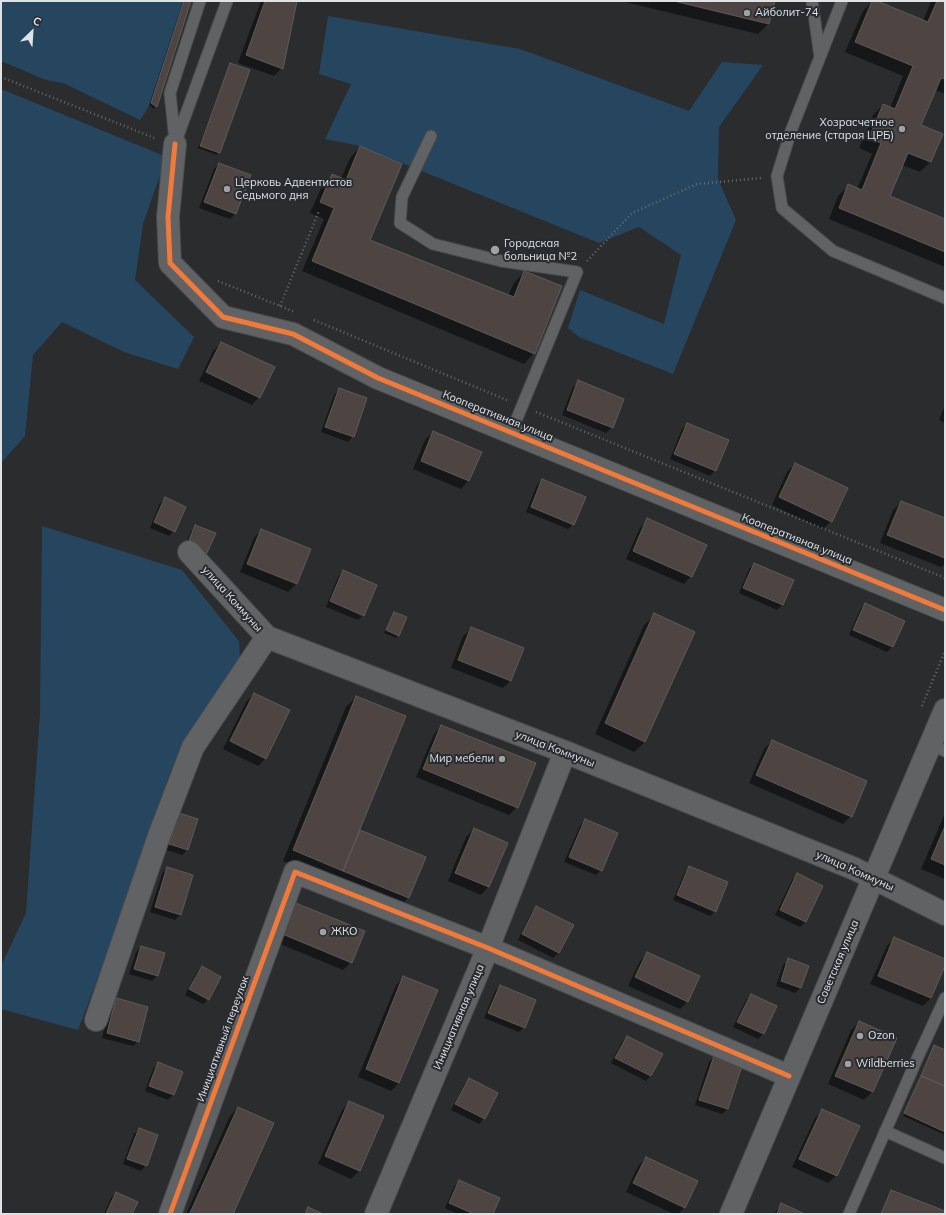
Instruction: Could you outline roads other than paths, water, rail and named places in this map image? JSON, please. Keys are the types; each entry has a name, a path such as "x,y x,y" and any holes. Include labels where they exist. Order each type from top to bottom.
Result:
{"street":[{"name":"Кооперативная улица","path":"167,142 170,263 223,318 293,334 378,378 945,610"},
{"name":"улица Коммуны","path":"189,552 267,637 565,752 875,878 945,914"},
{"path":"96,1020 159,836 193,747 267,637"},
{"name":"Советская улица","path":"731,1214 875,878 938,747 945,710"},
{"name":"Инициативная улица","path":"376,1214 488,948 565,752"},
{"name":"Инициативный переулок","path":"170,1214 295,872 488,948"},
{"path":"488,948 789,1076"}],"lane":[{"path":"167,142 170,93 200,1"},
{"path":"167,142 227,1"},
{"path":"812,1 820,57"},
{"path":"842,1 791,131 777,176 782,208 833,251 945,298"},
{"path":"431,136 402,197 400,223 433,244 501,261 577,272 511,433"},
{"path":"849,1214 945,998"},
{"path":"885,1131 945,1158"}],"place":[{"name":"Айболит-74","path":"747,13"},
{"name":"Хозрасчетное отделение (старая ЦРБ)","path":"902,129"},
{"name":"Церковь Адвентистов Седьмого дня","path":"227,189"},
{"name":"Городская больница №2","path":"495,250"},
{"name":"Мир мебели","path":"502,759"},
{"name":"ЖКО","path":"323,932"},
{"name":"Ozon","path":"860,1036"},
{"name":"Wildberries","path":"848,1064"}]}
